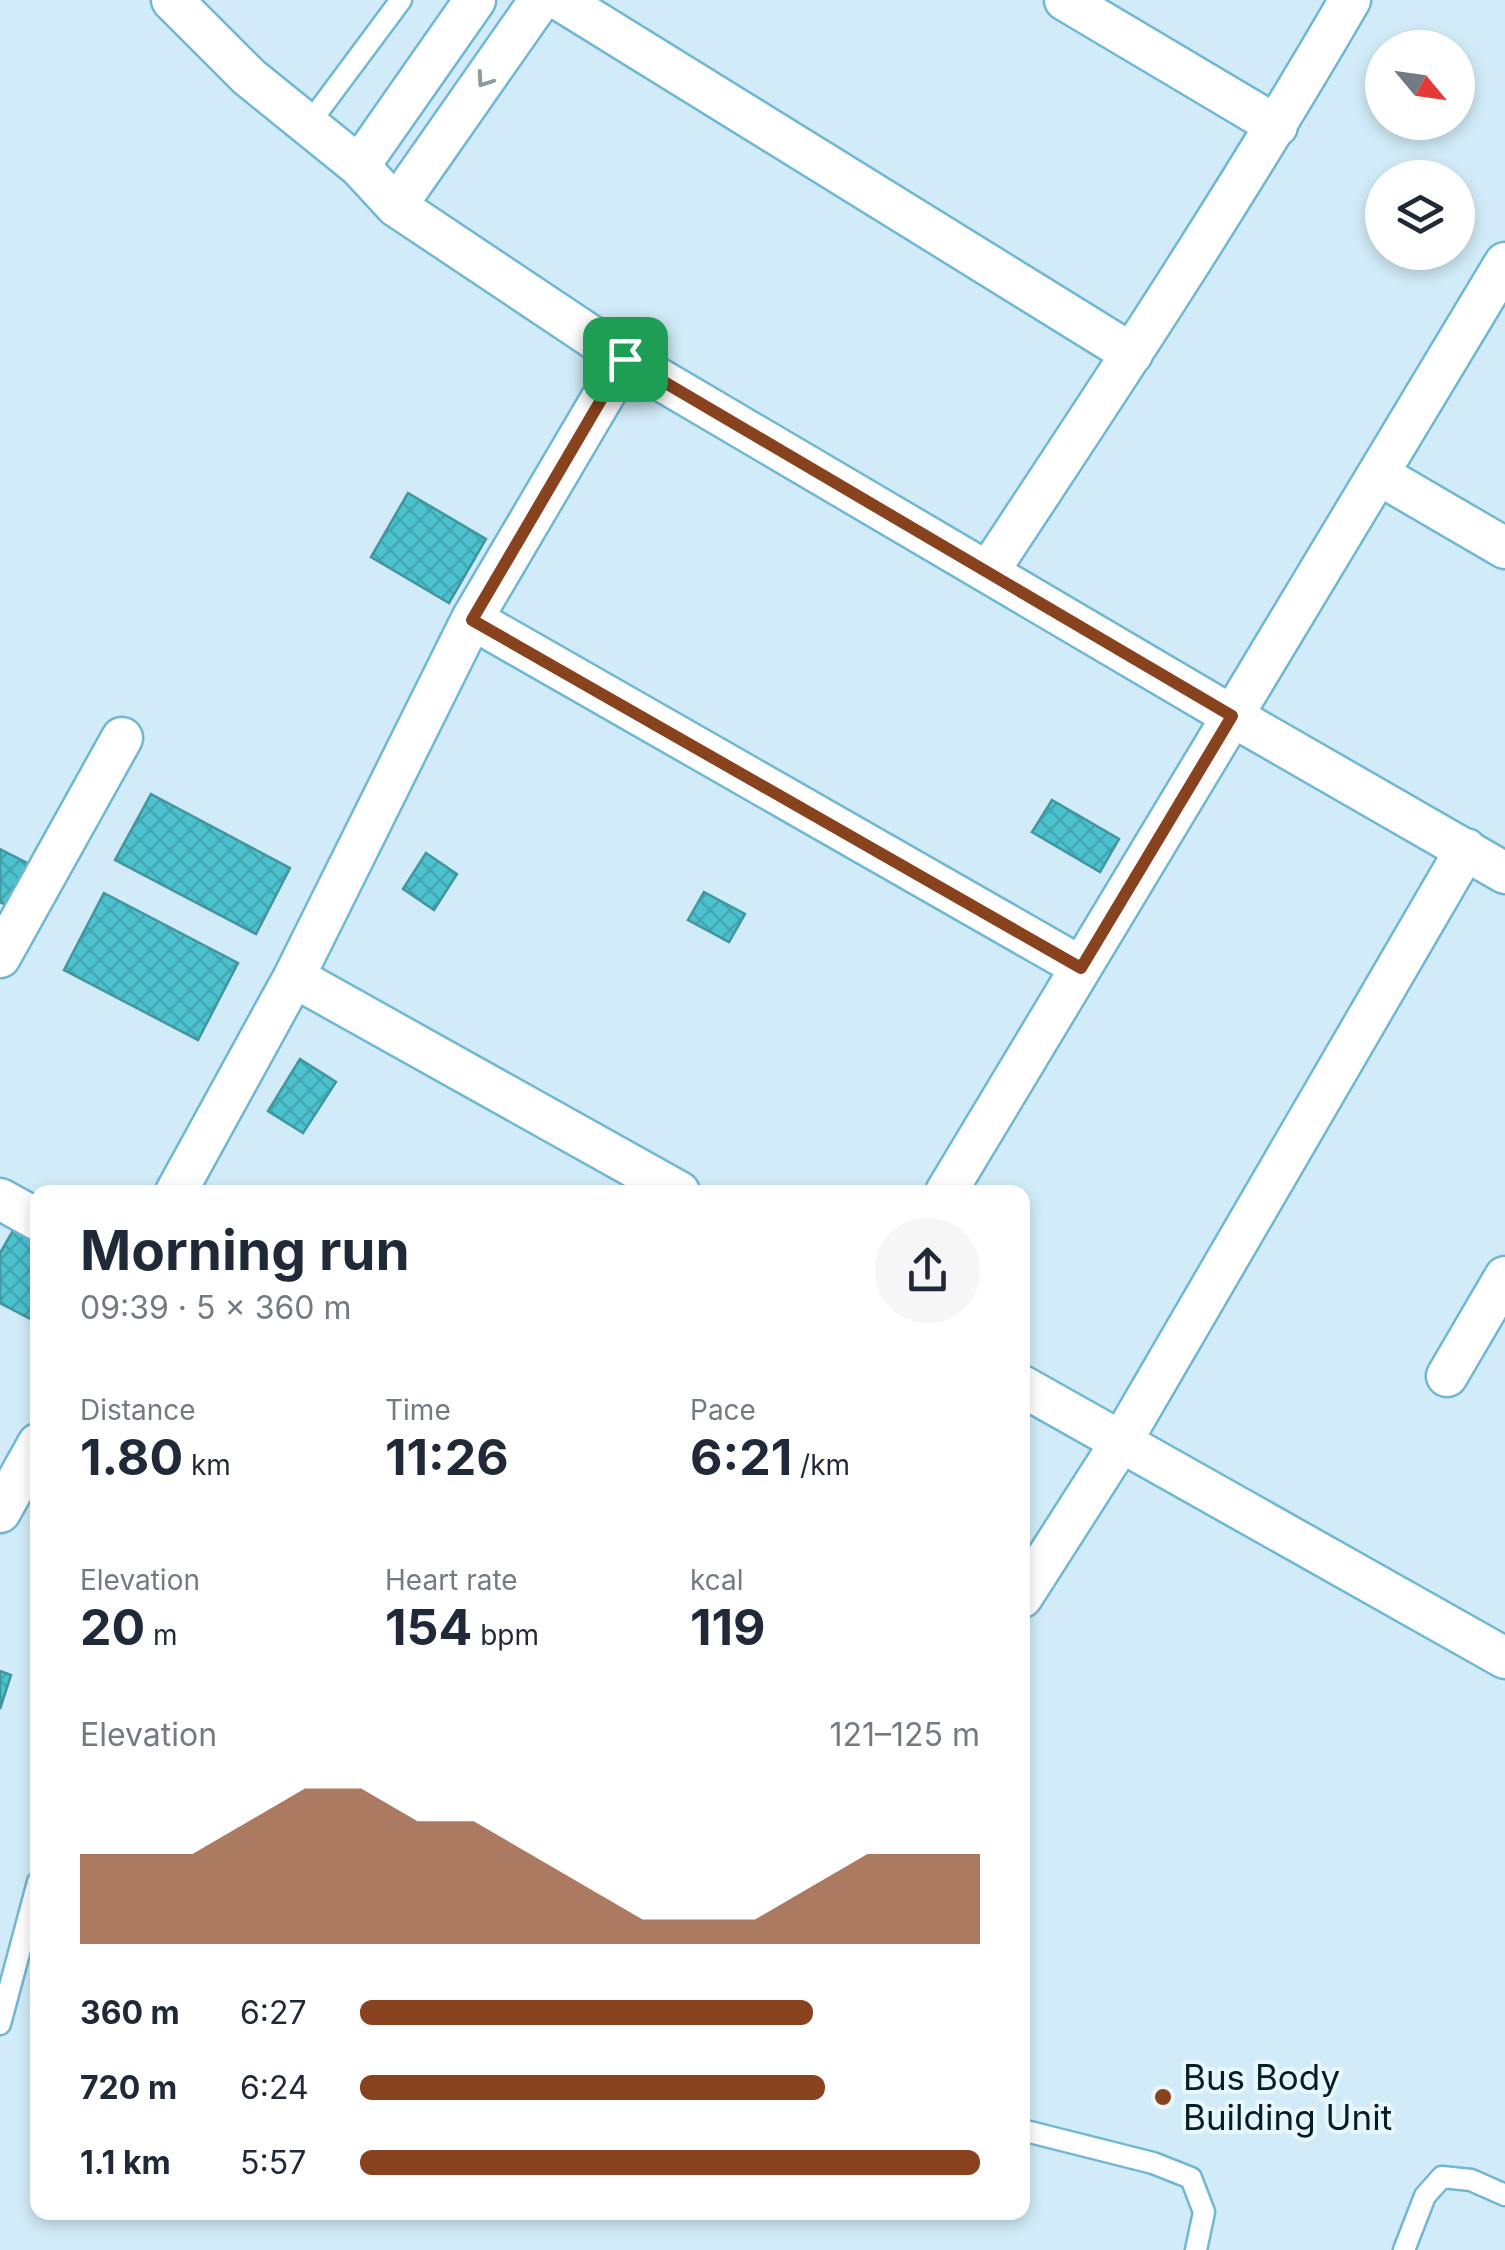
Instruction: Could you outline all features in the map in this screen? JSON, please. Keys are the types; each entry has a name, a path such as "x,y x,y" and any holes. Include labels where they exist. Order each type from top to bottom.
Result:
{"street":[{"path":"172,0 249,77 358,166 396,206 625,359 1505,872"},
{"path":"358,166 475,0"},
{"path":"396,206 540,0"},
{"path":"560,0 1132,354"},
{"path":"1065,0 1277,126"},
{"path":"988,572 1277,126 1350,0"},
{"path":"950,1185 1378,474 1500,283"},
{"path":"180,1185 294,977 472,620 625,359"},
{"path":"1378,474 1505,548"},
{"path":"472,620 1081,968"},
{"path":"0,957 122,738"},
{"path":"1030,1584 1121,1442 1466,849"},
{"path":"294,977 666,1185"},
{"path":"0,1199 30,1216"},
{"path":"1447,1376 1505,1278"},
{"path":"1030,1391 1505,1658"},
{"path":"0,1512 30,1458"}],"lane":[{"path":"308,125 401,0"},
{"path":"0,2024 30,1912"},
{"path":"1030,2132 1153,2163 1192,2178 1204,2212 1196,2250"},
{"path":"1404,2250 1425,2196 1442,2176 1472,2180 1505,2195"}],"building":[{"path":"408,493 486,539 449,603 371,557"},
{"path":"151,794 290,868 256,934 115,860"},
{"path":"1052,800 1119,839 1100,872 1032,832"},
{"path":"0,849 35,867 13,909 0,902"},
{"path":"426,853 457,874 434,910 403,889"},
{"path":"704,892 745,914 729,942 688,920"},
{"path":"104,893 238,963 198,1040 64,970"},
{"path":"300,1059 336,1082 303,1133 268,1111"},
{"path":"14,1229 30,1238 30,1319 0,1303 0,1253"},
{"path":"0,1671 11,1675 0,1709"}],"place":[{"name":"Bus Body Building Unit","path":"1163,2097"}],"route":[{"path":"625,359 1232,716 1081,968 472,620 625,359"}]}
